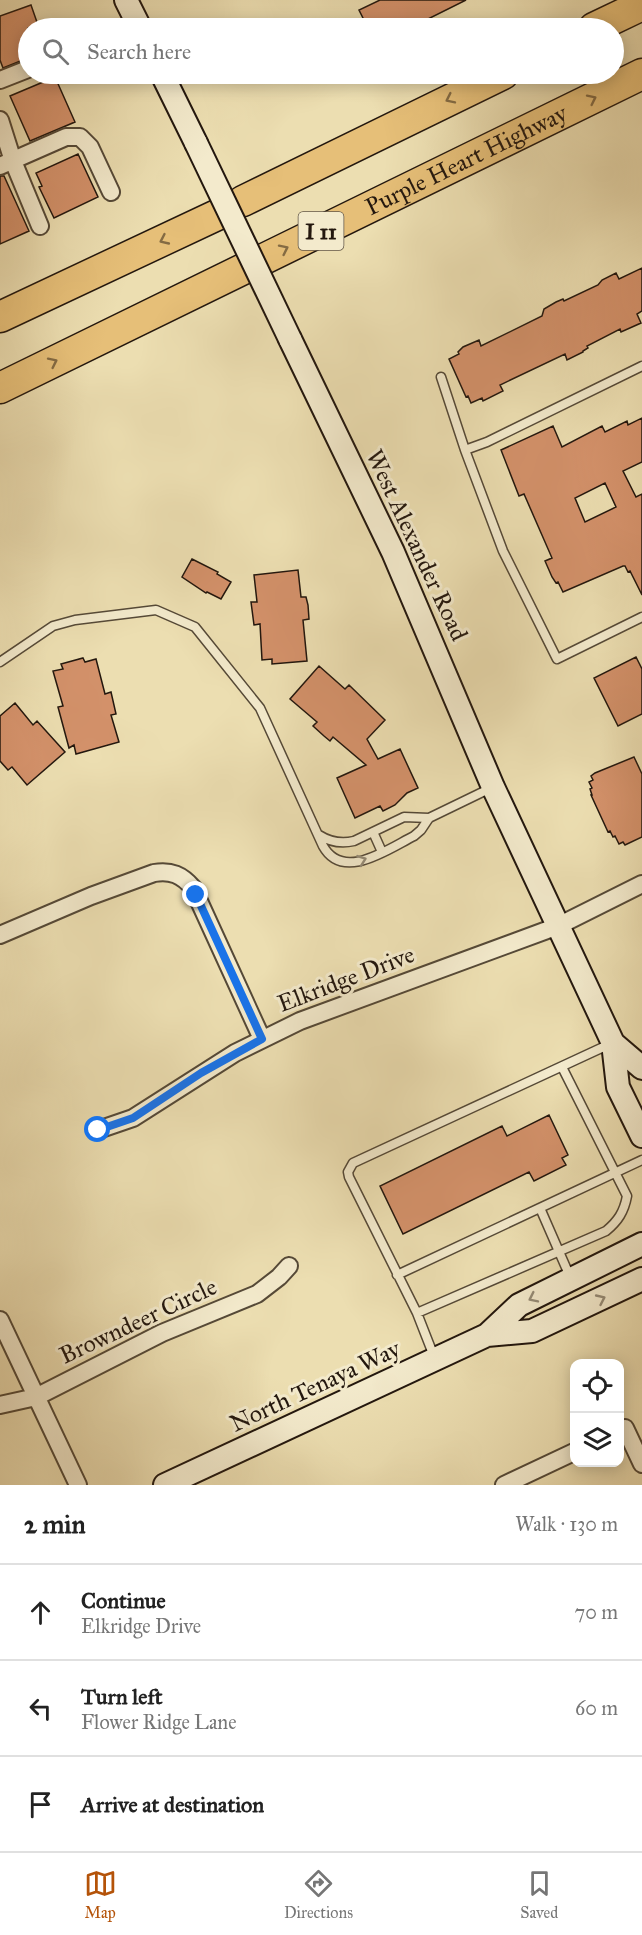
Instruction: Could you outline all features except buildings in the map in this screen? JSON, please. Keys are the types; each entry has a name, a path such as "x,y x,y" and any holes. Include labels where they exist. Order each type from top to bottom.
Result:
{"highway":[{"path":"615,18 642,5"},
{"name":"Purple Heart Highway","path":"624,84 642,75"},
{"name":"I 11","path":"243,201 482,84"},
{"name":"Purple Heart Highway","path":"0,388 624,84"},
{"path":"0,317 217,215"}],"main road":[{"path":"126,0 135,18"},
{"name":"West Alexander Road","path":"167,84 393,552 493,787 613,1043 618,1087 642,1136"},
{"name":"West Alexander Road","path":"613,1043 642,1068"},
{"name":"North Tenaya Way","path":"165,1485 487,1335 519,1305 642,1245"},
{"name":"North Tenaya Way","path":"487,1335 532,1331 642,1279"}],"street":[{"path":"0,80 18,73"},
{"path":"0,120 7,164 40,226"},
{"path":"7,164 66,137 80,137 90,147 111,192"},
{"path":"0,935 91,896 154,873 175,873 193,888 262,1039"},
{"name":"Elkridge Drive","path":"98,1130 133,1118 201,1073 262,1039 333,1008 558,926 642,884"},
{"name":"Browndeer Circle","path":"0,1405 36,1397 151,1338 257,1294 289,1266"},
{"path":"0,1320 78,1485"},
{"path":"624,1432 642,1464"},
{"path":"504,1485 570,1454"}],"lane":[{"path":"465,450 487,442 642,366"},
{"path":"441,377 465,450 503,551 557,659 642,617"},
{"path":"0,662 53,626 75,620 156,610 195,627 260,708 327,853 339,862 355,863 414,836 429,818"},
{"path":"318,835 332,841 347,843 404,817 429,818 493,787"},
{"path":"373,832 382,852"},
{"path":"435,1360 417,1313 349,1177 348,1172 353,1163 613,1043"},
{"path":"417,1313 606,1231 617,1222 625,1208 627,1196 562,1067"},
{"path":"397,1275 642,1160"},
{"path":"540,1208 571,1279"}],"route":[{"path":"98,1130 119,1124 146,1111 201,1073 262,1039 196,895"}]}
